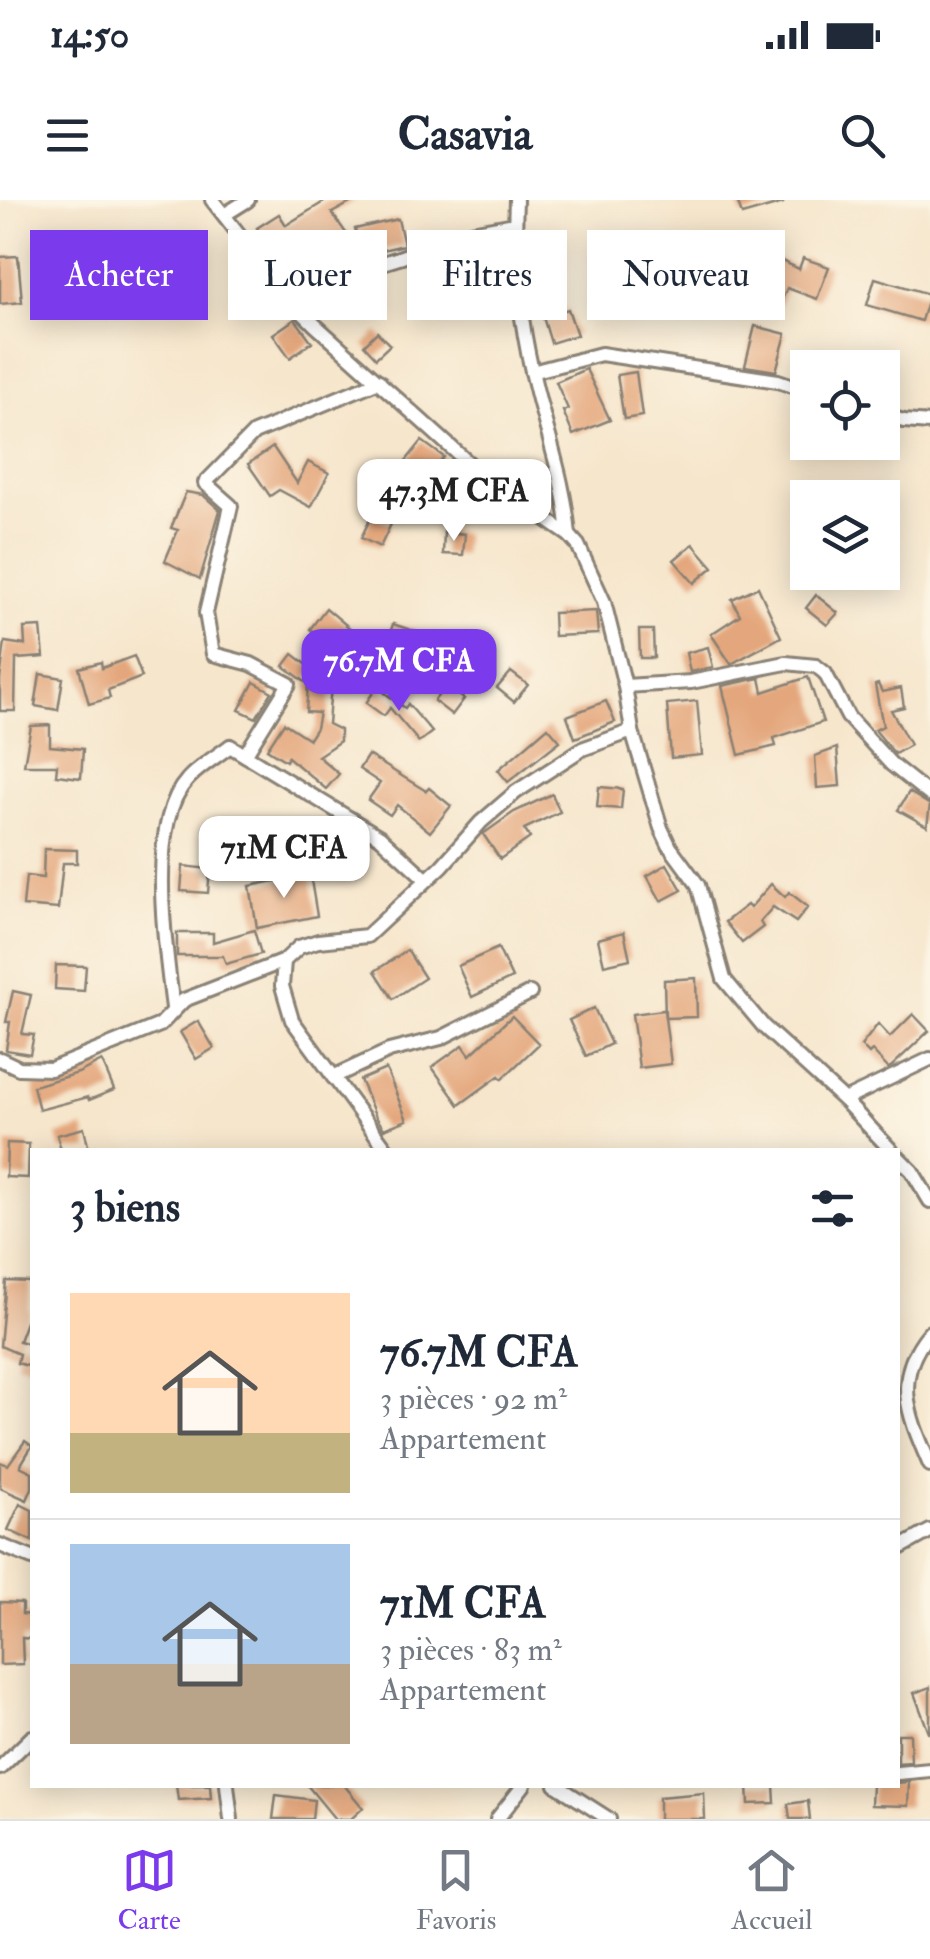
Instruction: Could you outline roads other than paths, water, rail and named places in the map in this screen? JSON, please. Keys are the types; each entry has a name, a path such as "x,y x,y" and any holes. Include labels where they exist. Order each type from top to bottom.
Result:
{"street":[{"path":"212,200 236,230"},
{"path":"224,215 248,200"},
{"path":"516,200 515,224 532,372 566,499 569,535"},
{"path":"387,261 471,232 515,224"},
{"path":"310,320 484,477 569,535 578,546 604,602 632,731 662,828 670,847 698,885 724,980 764,1027 844,1100 889,1148"},
{"path":"532,372 601,354 790,385"},
{"path":"245,755 289,684 250,664 212,654 206,613 231,506 206,483 254,433 379,380"},
{"path":"900,420 930,422"},
{"path":"625,686 691,682 786,663 816,666 825,672 848,717 891,764 930,795"},
{"path":"0,1059 19,1068 51,1069 160,1025 174,1008 230,980 284,961 299,947 367,936 427,880 480,822 532,781 582,749 632,731"},
{"path":"174,1008 161,913 168,822 185,782 230,746 380,837 427,880"},
{"path":"284,961 282,986 288,1013 386,1148"},
{"path":"333,1078 389,1051 442,1038 530,993"},
{"path":"844,1100 930,1058"},
{"path":"900,1160 930,1201"},
{"path":"930,1332 918,1346 906,1377 909,1415 930,1465"},
{"path":"900,1548 930,1530"},
{"path":"0,1544 30,1557"},
{"path":"0,1768 30,1740"},
{"path":"900,1773 930,1770"},
{"path":"227,1788 230,1819"},
{"path":"498,1819 522,1788"},
{"path":"561,1788 609,1819"}]}
